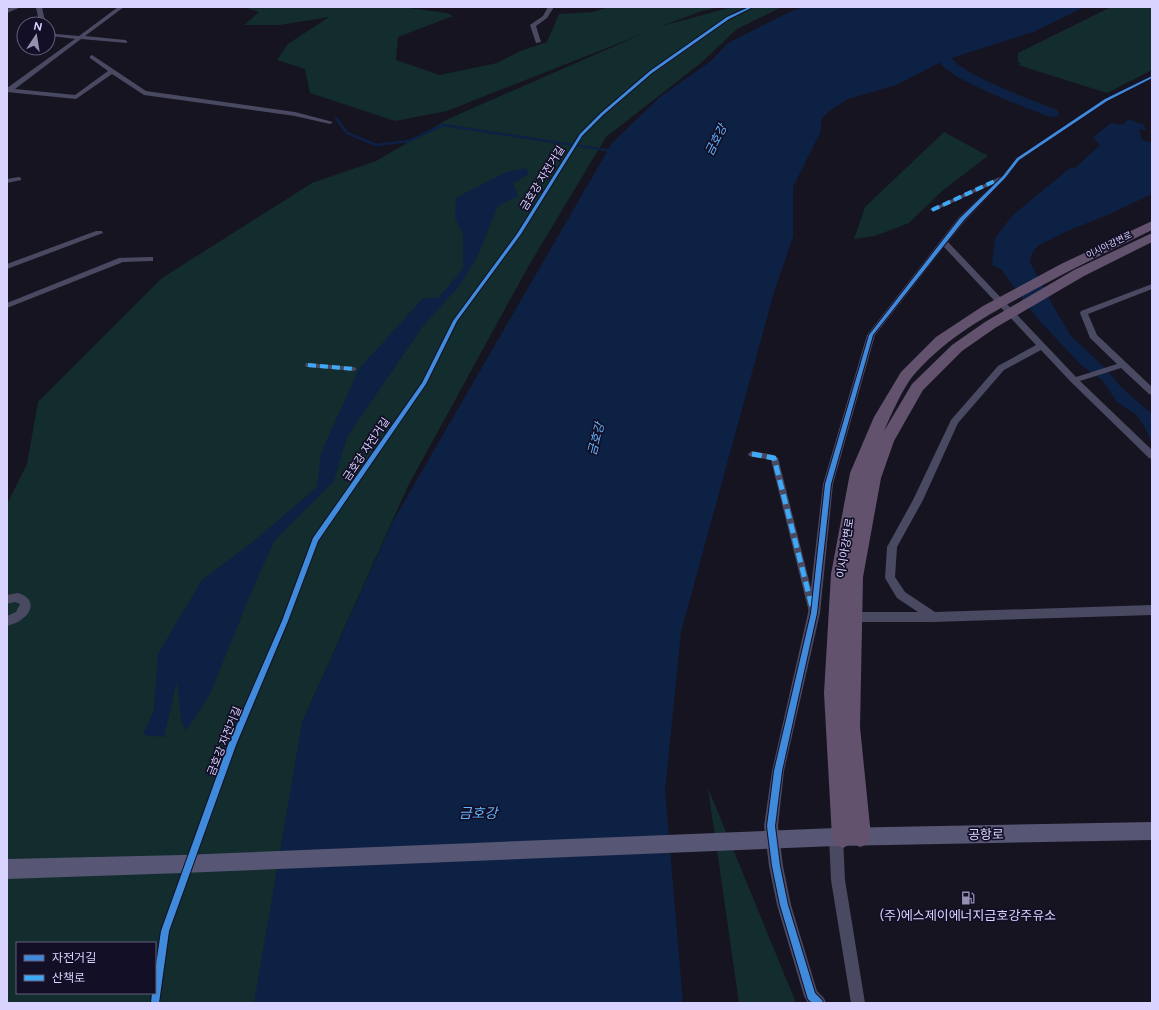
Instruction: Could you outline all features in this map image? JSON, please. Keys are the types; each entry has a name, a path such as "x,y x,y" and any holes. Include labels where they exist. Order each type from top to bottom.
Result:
{"highway":[{"name":"이시아강변로","path":"840,837 850,727 854,577 873,478 886,441 917,387 989,317 1066,267 1152,225"},
{"name":"이시아강변로","path":"840,837 834,693 840,574 858,473 882,418 906,375 941,340 1152,237"}],"main road":[{"name":"공항로","path":"7,869 198,863 840,837 1152,831"}],"street":[{"path":"7,10 18,7"},
{"path":"8,90 121,7"},
{"path":"538,42 533,25 545,17 551,7"},
{"path":"56,35 125,42"},
{"path":"92,57 144,93 294,114 330,122"},
{"path":"8,90 76,97 112,71"},
{"path":"819,1003 811,996 784,905 770,826 778,772 814,613 828,484 871,335 962,219 1004,177 1018,159 1036,145 1106,100 1152,77"},
{"path":"932,210 1004,177"},
{"path":"7,181 19,179"},
{"path":"7,266 99,233"},
{"path":"943,242 1042,346 1152,456"},
{"path":"7,306 122,260 150,259"},
{"path":"1152,286 1084,313 1093,336 1152,392"},
{"path":"934,617 901,595 890,578 892,547 918,500 954,422 1001,368 1042,346"},
{"path":"308,365 354,369"},
{"path":"1075,379 1123,365"},
{"path":"752,454 774,458 814,613"},
{"path":"7,600 18,598 22,599 26,604 19,616 7,621"},
{"path":"853,617 934,617 1152,610"},
{"path":"840,837 838,880 858,1003"}],"green space":[{"path":"244,7 401,7 447,13 453,16 398,37 396,60 440,75 497,63 520,51 547,42 559,14 593,12 608,7 719,7 699,12 662,26 732,7 782,7 737,29 701,63 606,137 528,267 408,486 302,723 271,1003 7,1003 7,504 27,464 38,402 162,278 312,183 376,161 448,119 642,34 447,111 395,121 310,93 305,69 277,60 288,44 329,17 280,25 244,25 259,12"},
{"path":"1111,7 1152,7 1152,70 1107,93 1018,65 1021,63 1018,62 1018,53"},
{"path":"944,132 988,156 942,191 909,223 875,236 854,239 865,207"},
{"path":"708,788 796,1003 739,1003"}],"water":[{"name":"금호강","path":"803,7 1085,7 1033,32 945,60 896,85 848,99 829,111 822,118 820,133 793,187 793,237 774,292 681,632 665,791 683,1003 254,1003 302,723 393,521 612,143 660,97 711,61 728,43 789,12"},
{"path":"1129,119 1144,125 1146,130 1139,129 1142,140 1152,143 1152,194 1112,213 1067,231 1039,245 1033,251 1030,262 1071,336 1106,369 1121,387 1152,414 1152,442 1137,415 1117,402 1102,380 1081,365 1036,317 1001,269 992,265 995,238 1013,215 1070,168 1075,168 1100,145 1093,137 1111,123 1122,125"},
{"path":"526,168 529,174 513,183 518,196 498,206 477,257 460,285 423,326 347,437 334,481 274,541 209,696 186,731 181,719 177,680 164,737 143,735 154,710 158,654 202,580 254,541 317,487 321,453 359,369 423,298 438,298 463,269 463,234 455,218 456,198 506,172"}],"waterway":[{"path":"936,28 945,60 958,71 993,90 1052,113"},
{"path":"336,118 347,133 376,145 409,141 443,125 613,151"}],"marked path":[{"path":"932,210 997,180"},
{"path":"308,365 354,369"},
{"path":"752,454 774,458 812,607"}],"cycle path":[{"name":"금호강 자전거길","path":"155,1003 165,931 232,745 285,621 315,540 424,383 455,321 519,234 581,135 602,114 651,72 728,18 751,7"},
{"path":"819,1003 811,996 784,905 776,866 771,826 778,771 814,613 828,484 871,335 962,219 1004,177 1018,159 1106,100 1152,77"}],"place":[{"name":"(주)에스제이에너지금호강주유소","path":"968,898"}]}
